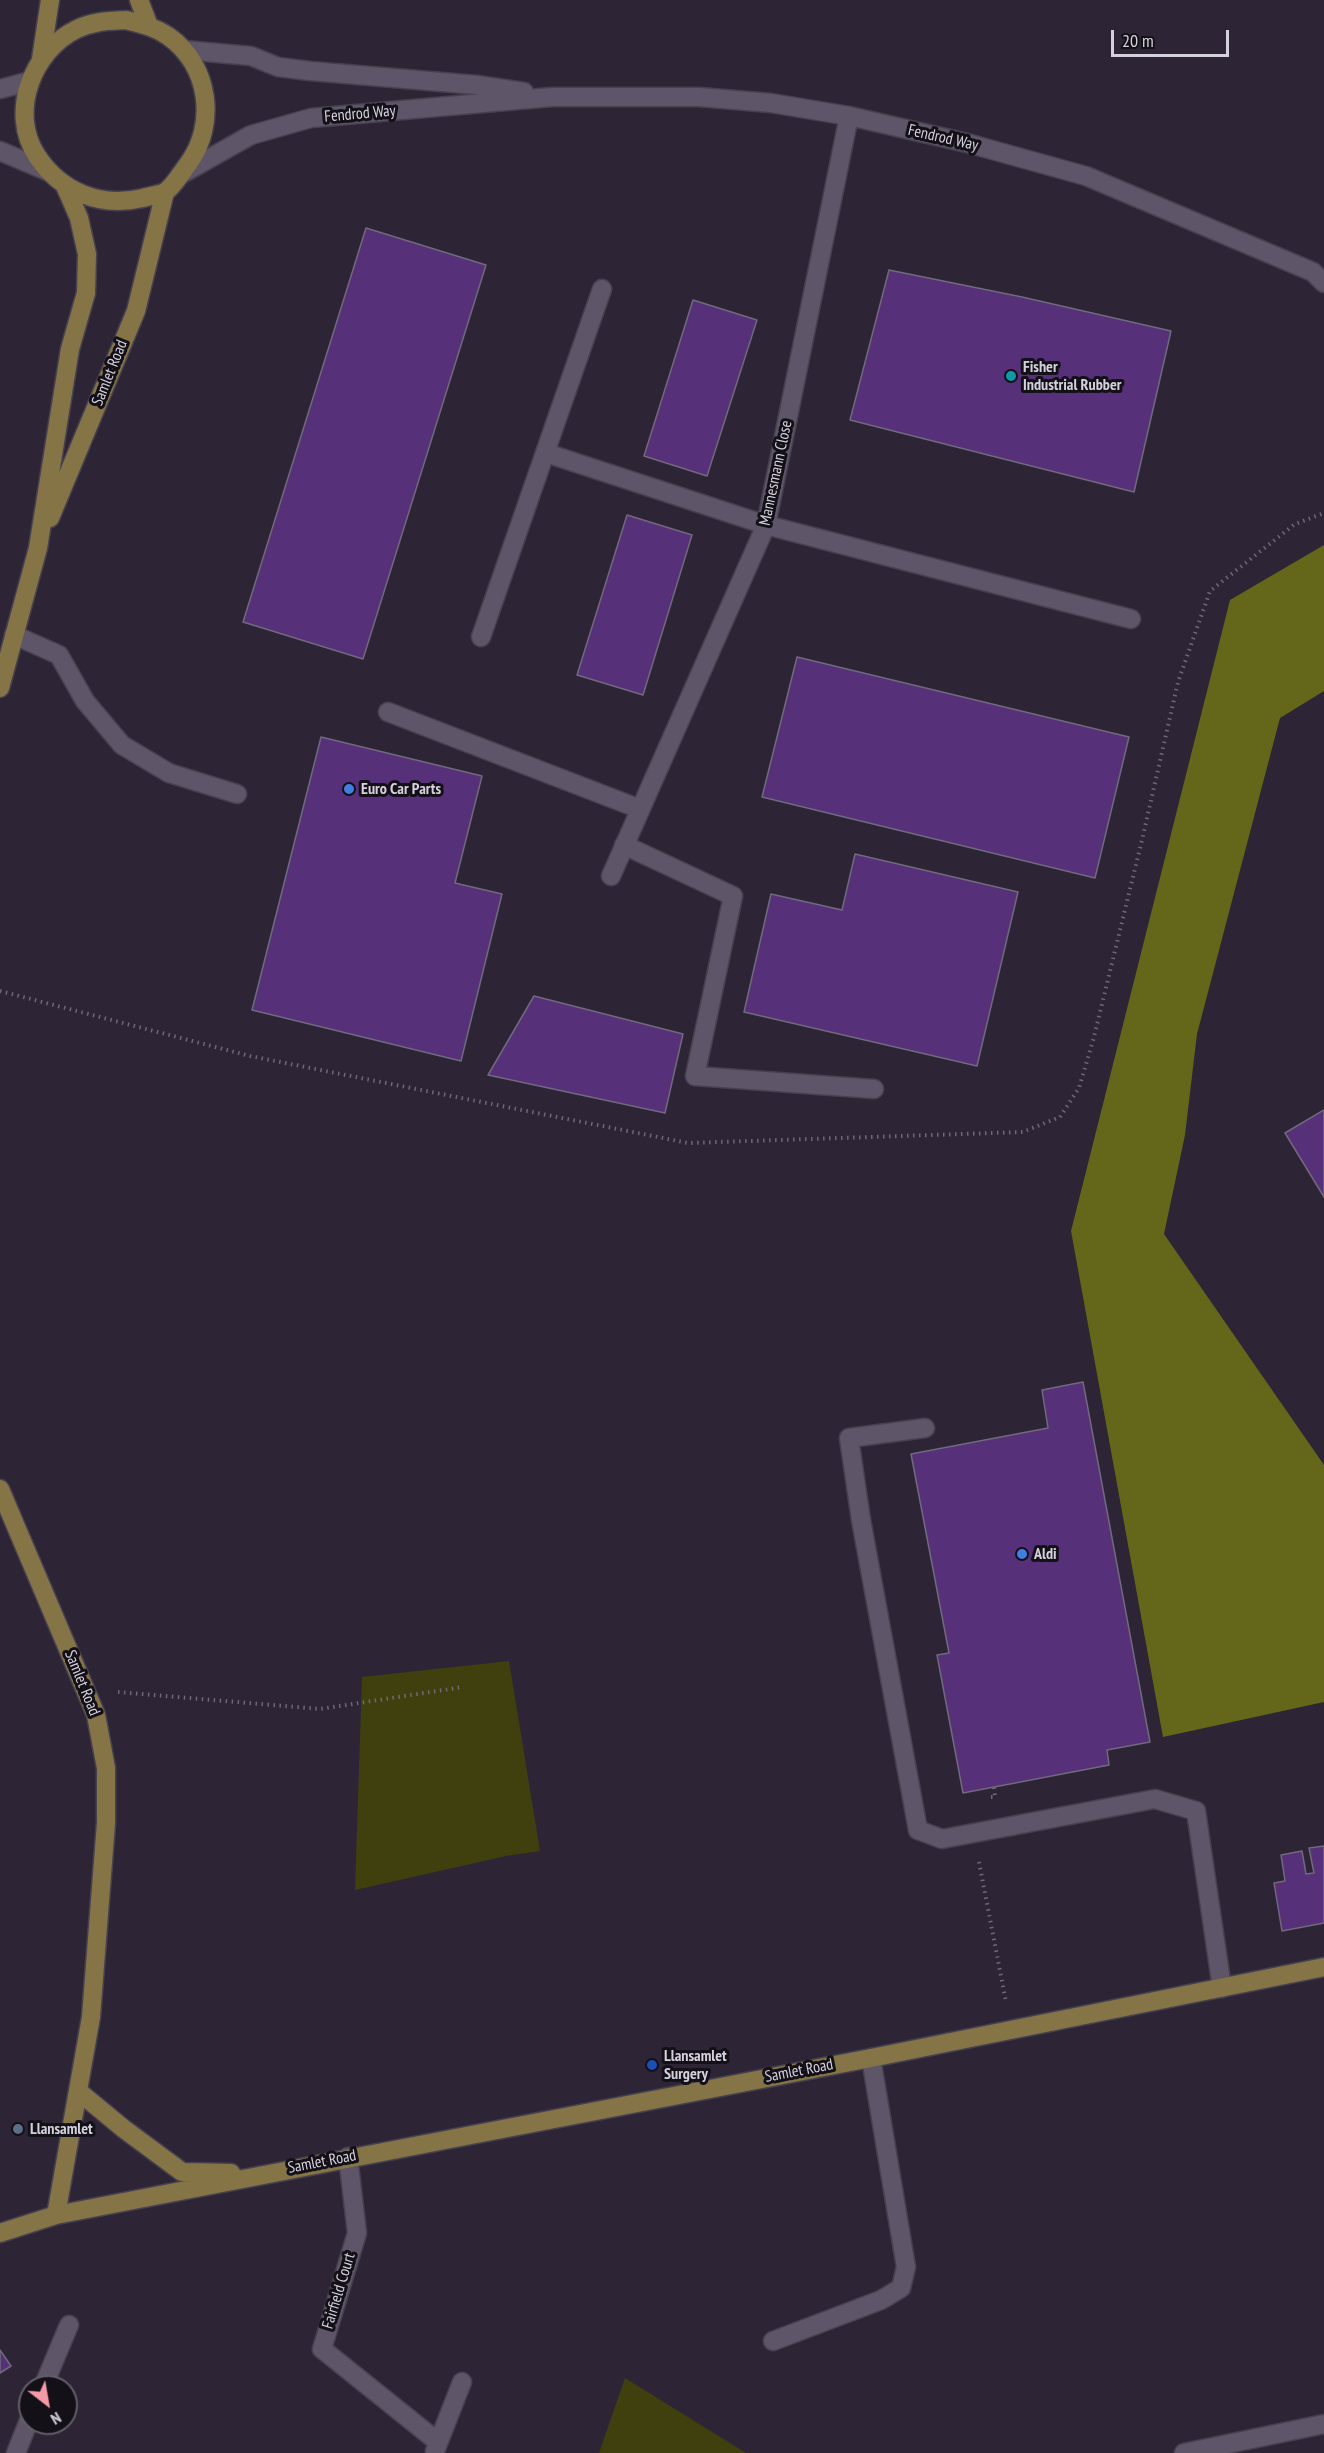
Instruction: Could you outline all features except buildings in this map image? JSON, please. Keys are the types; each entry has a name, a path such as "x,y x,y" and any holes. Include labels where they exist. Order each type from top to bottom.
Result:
{"main road":[{"path":"41,59 50,0"},
{"path":"139,0 149,26"},
{"path":"126,20 149,26 168,36 184,50 199,73 206,99 205,127 196,153 165,192 112,202 88,197 65,186 47,171 34,151 27,128 25,104 30,81 41,59 57,40 101,21 126,20"},
{"name":"Samlet Road","path":"0,688 38,548 70,349 86,293 87,254 79,218 65,186"},
{"name":"Samlet Road","path":"38,548 136,311 165,192"},
{"name":"Samlet Road","path":"0,1489 96,1715 106,1768 106,1822 91,2017 56,2215 871,2058 1324,1967"},
{"path":"78,2091 182,2172 267,2173"},
{"path":"0,2233 56,2215"}],"street":[{"name":"Fendrod Way","path":"184,50 251,56 278,67 477,85 552,97"},
{"path":"0,88 30,81"},
{"name":"Fendrod Way","path":"180,175 251,135 311,118 552,97 699,97 771,103 849,116 967,143 1086,176 1320,276"},
{"name":"Mannesmann Close","path":"611,876 766,525 849,116"},
{"path":"0,151 47,171"},
{"path":"481,637 602,289"},
{"path":"546,453 766,525 1131,619"},
{"path":"14,635 59,655 85,700 122,745 170,773 237,794"},
{"path":"388,712 640,809"},
{"path":"624,845 733,896 695,1076 874,1089"},
{"path":"925,1428 849,1438 861,1520 918,1830 942,1839 1155,1799 1196,1811 1222,1988"},
{"path":"773,2341 881,2300 901,2288 906,2267 871,2058"},
{"name":"Fairfield Court","path":"348,2157 357,2233 322,2349 436,2448 462,2382"},
{"path":"48,2375 69,2325"},
{"path":"1184,2453 1324,2424"},
{"path":"15,2453 23,2435"}],"path":[{"path":"0,991 250,1056 688,1143 1023,1132 1060,1117 1079,1088 1094,1037 1178,682 1210,591 1296,524 1324,513"},
{"path":"85,1690 320,1709 463,1687"},
{"path":"985,1798 995,1797 994,1787"},
{"path":"973,1833 1012,2030"}],"shaded area":[{"path":"1324,545 1324,691 1280,718 1197,1034 1185,1135 1164,1234 1324,1465 1324,1702 1163,1737 1071,1231 1230,600"},
{"path":"509,1661 540,1851 506,1856 355,1890 362,1677"},
{"path":"625,2378 746,2453 599,2453"}],"place":[{"name":"Fisher Industrial Rubber","path":"1011,376"},
{"name":"Euro Car Parts","path":"349,789"},
{"name":"Aldi","path":"1022,1554"},
{"name":"Llansamlet Surgery","path":"652,2065"},
{"name":"Llansamlet","path":"18,2129"}]}
